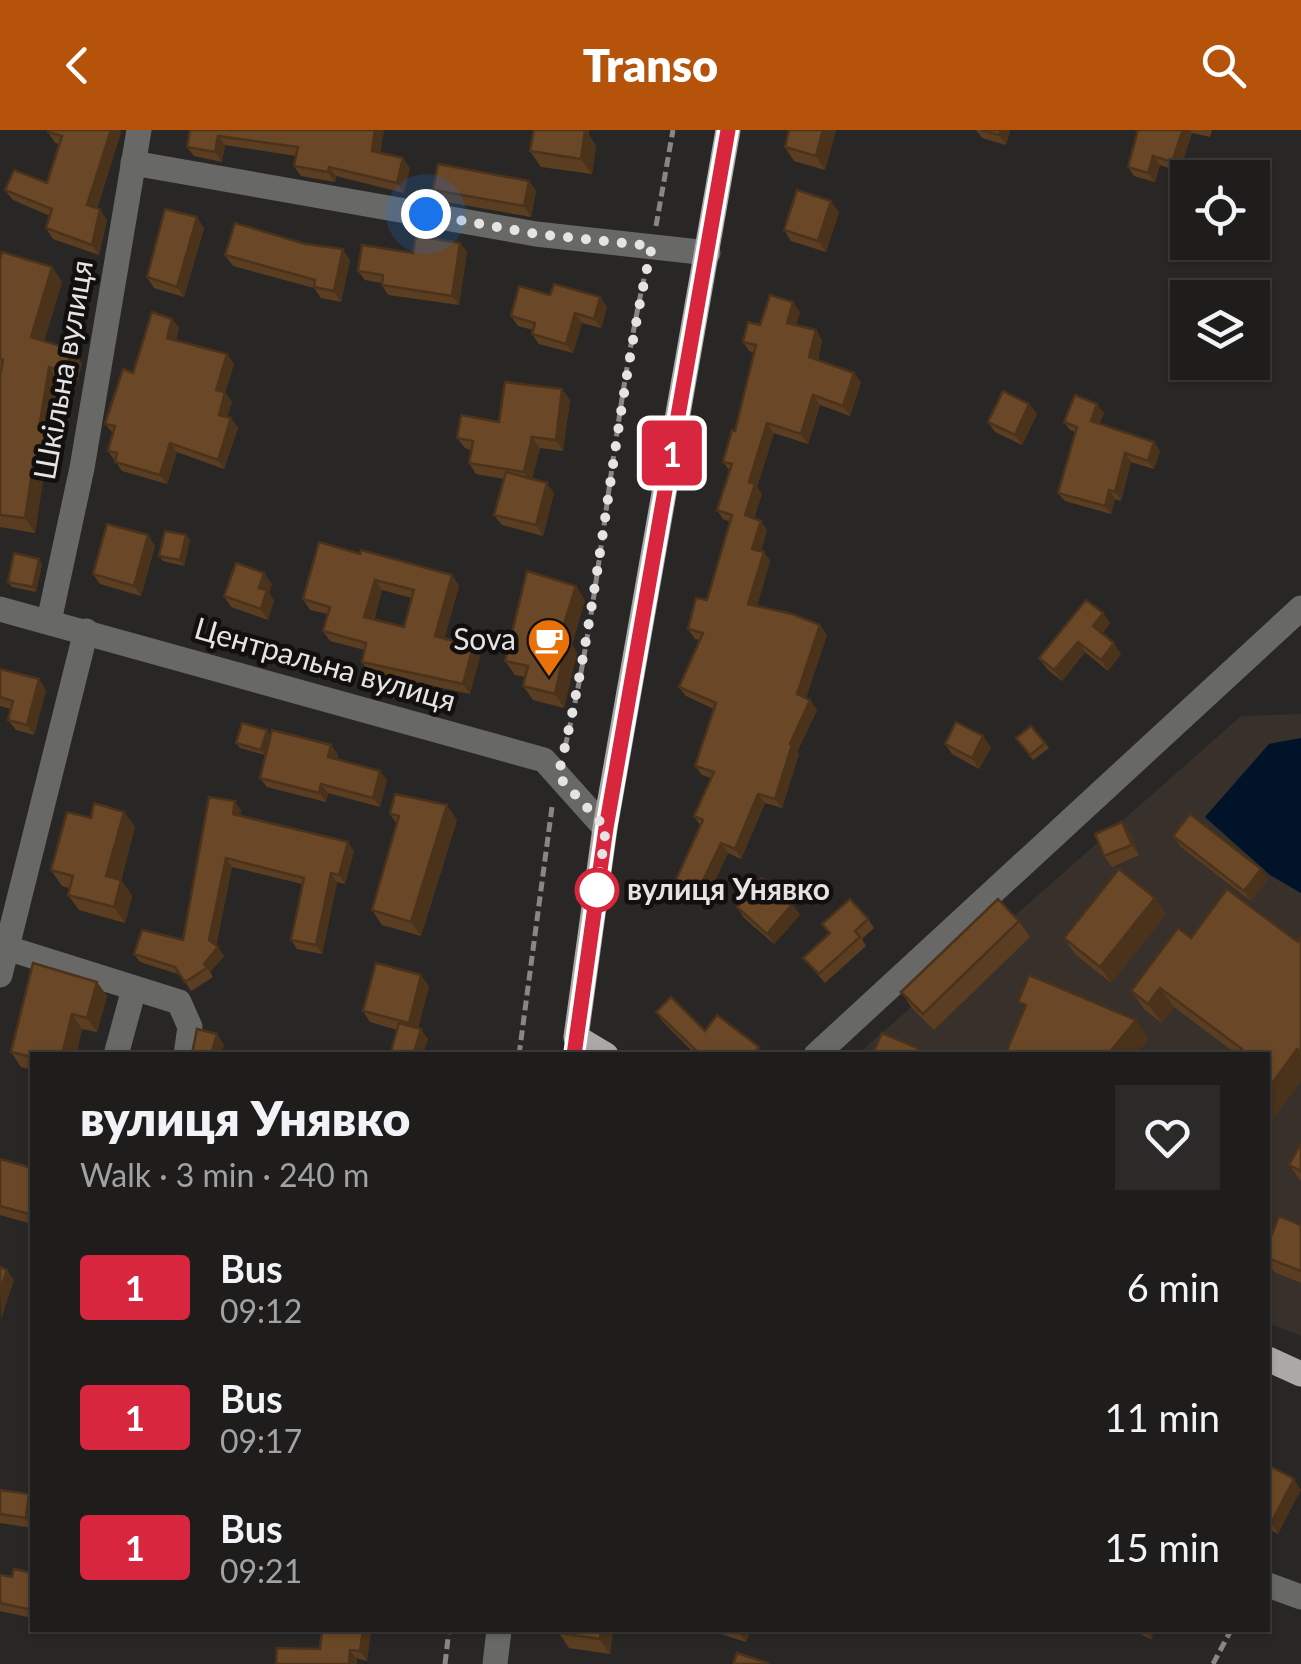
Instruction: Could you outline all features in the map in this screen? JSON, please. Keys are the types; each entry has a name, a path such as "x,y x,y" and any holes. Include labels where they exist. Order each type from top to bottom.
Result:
{"main road":[{"path":"575,1046 606,828 728,130"},
{"path":"1270,1360 1301,1374"}],"street":[{"name":"Шкільна вулиця","path":"49,621 82,468 140,130"},
{"path":"134,163 536,234 708,253"},
{"path":"819,1052 1301,608"},
{"name":"Центральна вулиця","path":"0,610 544,760 606,828"},
{"path":"0,975 86,631"},
{"path":"7,948 179,1002 190,1028 186,1052"},
{"path":"117,1052 134,989"},
{"path":"1270,1586 1301,1598"},
{"path":"495,1664 500,1632"}],"path":[{"path":"519,1052 558,776 577,698 605,507 673,130"},
{"path":"445,1664 449,1632"},
{"path":"1213,1664 1230,1632"}],"shaded area":[{"path":"1301,714 1301,1336 1270,1324 1270,1052 860,1052 1241,716"}],"water":[{"path":"1301,738 1301,893 1270,875 1205,817 1269,744"}],"building":[{"path":"48,130 111,130 87,205 100,209 92,245 46,228 52,209 5,190 14,170 47,183 62,136"},
{"path":"190,130 375,130 372,151 403,158 397,183 329,167 328,172 294,166 298,147 218,136 215,152 187,147"},
{"path":"534,130 585,130 581,159 530,151"},
{"path":"789,130 823,130 816,156 785,147"},
{"path":"1138,130 1183,130 1173,160 1153,156 1148,173 1128,167"},
{"path":"438,164 529,181 524,206 433,190"},
{"path":"797,190 831,201 818,241 784,230"},
{"path":"165,209 197,217 177,287 147,277"},
{"path":"235,223 305,244 343,249 334,291 314,287 315,280 225,255"},
{"path":"416,236 460,243 452,296 382,285 383,275 358,271 362,245 413,253"},
{"path":"2,252 52,267 31,337 72,350 65,372 49,367 39,429 54,432 48,461 34,459 25,518 0,515"},
{"path":"554,284 600,297 594,319 575,313 566,344 532,334 535,323 511,316 519,286 550,295"},
{"path":"770,295 793,302 787,323 816,330 809,357 854,373 843,406 813,395 801,434 767,423 749,482 755,484 745,515 761,521 752,549 764,552 748,604 820,625 797,694 810,700 790,744 775,799 758,794 735,849 721,843 698,891 676,880 703,820 694,816 714,772 695,766 716,703 679,687 703,633 688,629 696,598 707,600 732,515 717,510 732,464 723,462 732,430 735,431 756,345 743,342 748,322 760,325"},
{"path":"152,312 172,319 167,338 227,354 216,390 225,392 219,415 231,418 218,460 170,443 160,475 115,462 117,453 108,451 115,426 105,424 123,369 133,373"},
{"path":"505,382 562,389 556,440 532,437 524,472 469,463 473,441 457,438 461,415 499,422"},
{"path":"1003,391 1029,404 1015,435 988,422"},
{"path":"1075,395 1097,404 1091,421 1154,442 1148,461 1125,453 1115,492 1109,490 1105,506 1058,493 1077,427 1064,422"},
{"path":"506,472 547,483 536,525 494,515"},
{"path":"107,524 148,535 134,586 93,574"},
{"path":"165,531 186,535 180,560 159,556"},
{"path":"319,542 452,575 435,636 473,646 463,684 362,662 366,643 323,631 330,607 303,599","holes":["375,580 414,590 404,627 364,617"]},
{"path":"14,553 39,559 33,587 8,582"},
{"path":"236,563 264,573 259,588 267,590 261,609 224,596"},
{"path":"527,571 576,586 560,637 567,639 555,694 523,686 528,666 505,661"},
{"path":"1086,600 1103,613 1093,626 1114,643 1101,660 1078,642 1054,670 1039,658"},
{"path":"0,669 39,679 27,725 8,720 13,701 0,697"},
{"path":"956,722 983,736 972,758 945,744"},
{"path":"242,723 267,730 261,750 236,743"},
{"path":"1031,726 1045,743 1030,755 1016,738"},
{"path":"272,730 331,745 328,757 380,771 373,798 321,784 319,793 260,778"},
{"path":"395,794 447,805 411,922 372,910 399,816 390,814"},
{"path":"209,797 235,801 233,814 348,842 339,875 331,873 316,945 291,940 304,878 226,858 209,940 218,947 204,964 207,968 185,982 175,967 134,954 142,930 183,940"},
{"path":"94,803 124,812 106,876 121,880 114,907 68,895 73,876 51,870 67,812 91,818"},
{"path":"1190,814 1261,869 1244,891 1173,836"},
{"path":"1122,822 1132,845 1104,856 1095,834"},
{"path":"1119,869 1155,898 1100,967 1064,938"},
{"path":"762,878 792,904 767,934 737,907"},
{"path":"1227,889 1298,942 1301,937 1301,1052 1297,1049 1270,1086 1270,1052 1240,1052 1242,1049 1160,988 1148,1004 1131,991 1178,928 1191,938"},
{"path":"850,899 868,919 855,931 860,937 819,974 803,958 830,933 822,924"},
{"path":"998,899 1019,921 923,1014 901,992"},
{"path":"33,963 97,982 87,1018 72,1014 63,1052 30,1052 30,1057 11,1052"},
{"path":"376,963 421,975 409,1023 363,1011"},
{"path":"1029,975 1136,1020 1110,1052 1006,1052 1026,1005 1018,1002"},
{"path":"671,997 705,1031 717,1015 759,1047 755,1052 698,1052 656,1012"},
{"path":"399,1023 421,1029 414,1052 391,1052"},
{"path":"197,1029 217,1034 212,1052 192,1052"},
{"path":"882,1033 927,1052 873,1052"},
{"path":"1301,1143 1301,1171 1289,1165"},
{"path":"0,1159 30,1167 29,1214 0,1206"},
{"path":"1279,1216 1301,1225 1301,1271 1270,1259 1270,1239"},
{"path":"0,1267 7,1270 0,1290"},
{"path":"1270,1466 1294,1479 1270,1522"},
{"path":"0,1490 29,1494 26,1518 0,1514"},
{"path":"14,1569 30,1573 30,1610 0,1603 0,1575 12,1577"},
{"path":"322,1632 363,1632 360,1651 350,1650 349,1664 276,1664 277,1648 320,1649"},
{"path":"559,1632 601,1632 600,1639"},
{"path":"737,1653 768,1663 768,1664 733,1664"}],"bus line":[{"name":"1","path":"574,1052 606,828 728,130"}],"place":[{"name":"Sova","path":"549,678"},
{"name":"вулиця Унявко","path":"597,890"}],"route":[{"path":"426,214 536,234 652,246 605,507 577,698 558,776 606,828 597,890"}]}
